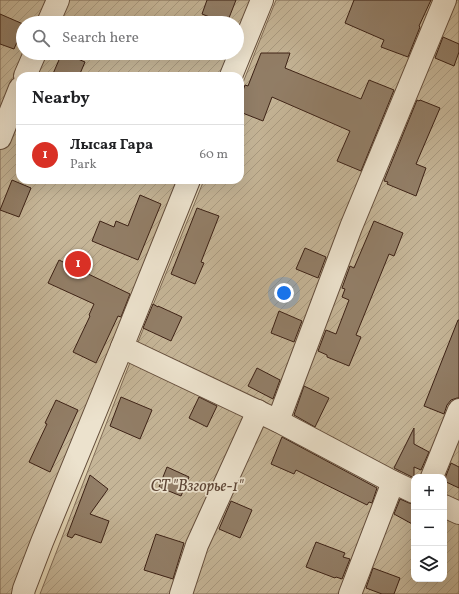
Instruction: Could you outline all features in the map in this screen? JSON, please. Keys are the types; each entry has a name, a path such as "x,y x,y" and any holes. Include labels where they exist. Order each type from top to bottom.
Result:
{"street":[{"path":"51,16 58,0"},
{"path":"244,44 262,0"},
{"path":"278,421 351,227 445,0"},
{"path":"27,72 32,60"},
{"path":"233,72 238,60"},
{"path":"0,138 16,98"},
{"path":"23,594 42,542 187,184"},
{"path":"122,347 258,411 411,491"},
{"path":"433,474 459,410"},
{"path":"181,594 197,545 258,411"},
{"path":"350,594 393,482"},
{"path":"447,507 459,512"}],"green space":[{"path":"0,0 259,0 244,38 244,16 16,16 16,60 235,60 231,72 16,72 16,184 186,184 23,594 0,594"},
{"name":"СТ \"Взгорье-1\"","path":"276,0 459,0 459,594 40,594 138,342 202,184 244,184 244,80"}],"building":[{"path":"207,0 236,0 230,16 207,16 202,14"},
{"path":"354,0 431,0 419,26 420,27 408,57 381,47 384,40 345,23"},
{"path":"0,14 16,21 16,44 14,49 0,44"},
{"path":"443,37 459,44 459,52 454,66 435,58"},
{"path":"261,53 290,53 285,68 361,99 369,80 394,90 361,171 337,161 350,131 272,97 263,121 244,114 244,88 245,85 248,86"},
{"path":"59,60 80,60 85,62 81,72 54,72"},
{"path":"417,100 440,108 416,164 426,168 416,196 387,184 388,182 384,181"},
{"path":"12,180 16,182 16,184 22,184 31,188 19,217 0,210"},
{"path":"140,195 161,204 138,260 92,241 100,221 114,227 116,221 128,226"},
{"path":"197,208 219,216 201,262 204,263 195,284 171,274"},
{"path":"374,221 403,233 394,256 389,254 356,335 361,337 349,366 327,357 327,355 318,351 326,330 336,334 349,300 342,297 345,289 342,288 350,266 354,268"},
{"path":"305,248 326,257 318,278 296,269"},
{"path":"59,260 130,294 121,317 118,316 96,363 73,352 94,304 48,283"},
{"path":"153,304 182,317 171,341 143,328"},
{"path":"279,311 302,321 294,342 271,333"},
{"path":"458,320 459,398 451,400 447,405 444,414 424,406"},
{"path":"257,368 280,380 273,399 248,386"},
{"path":"304,386 329,398 315,427 294,415"},
{"path":"121,397 152,410 140,439 110,426"},
{"path":"199,397 217,406 207,427 189,418"},
{"path":"56,400 78,410 50,472 29,462 47,424 45,423"},
{"path":"414,428 414,444 429,452 421,470 414,467 414,474 411,474 411,476 394,468"},
{"path":"282,437 377,488 372,503 369,502 367,505 296,470 294,474 271,464"},
{"path":"451,463 459,467 459,488 447,482 447,474"},
{"path":"167,467 189,477 181,496 159,487"},
{"path":"90,475 108,489 90,514 109,521 101,543 75,534 72,538 67,536"},
{"path":"400,499 411,503 411,523 394,514"},
{"path":"231,501 252,510 240,538 219,529"},
{"path":"156,534 184,543 173,579 144,570"},
{"path":"316,542 345,553 343,557 350,559 342,579 335,578 306,567"},
{"path":"373,568 400,578 394,594 382,594 366,588"}],"place":[{"name":"Лысая Гара","path":"78,264"}]}
